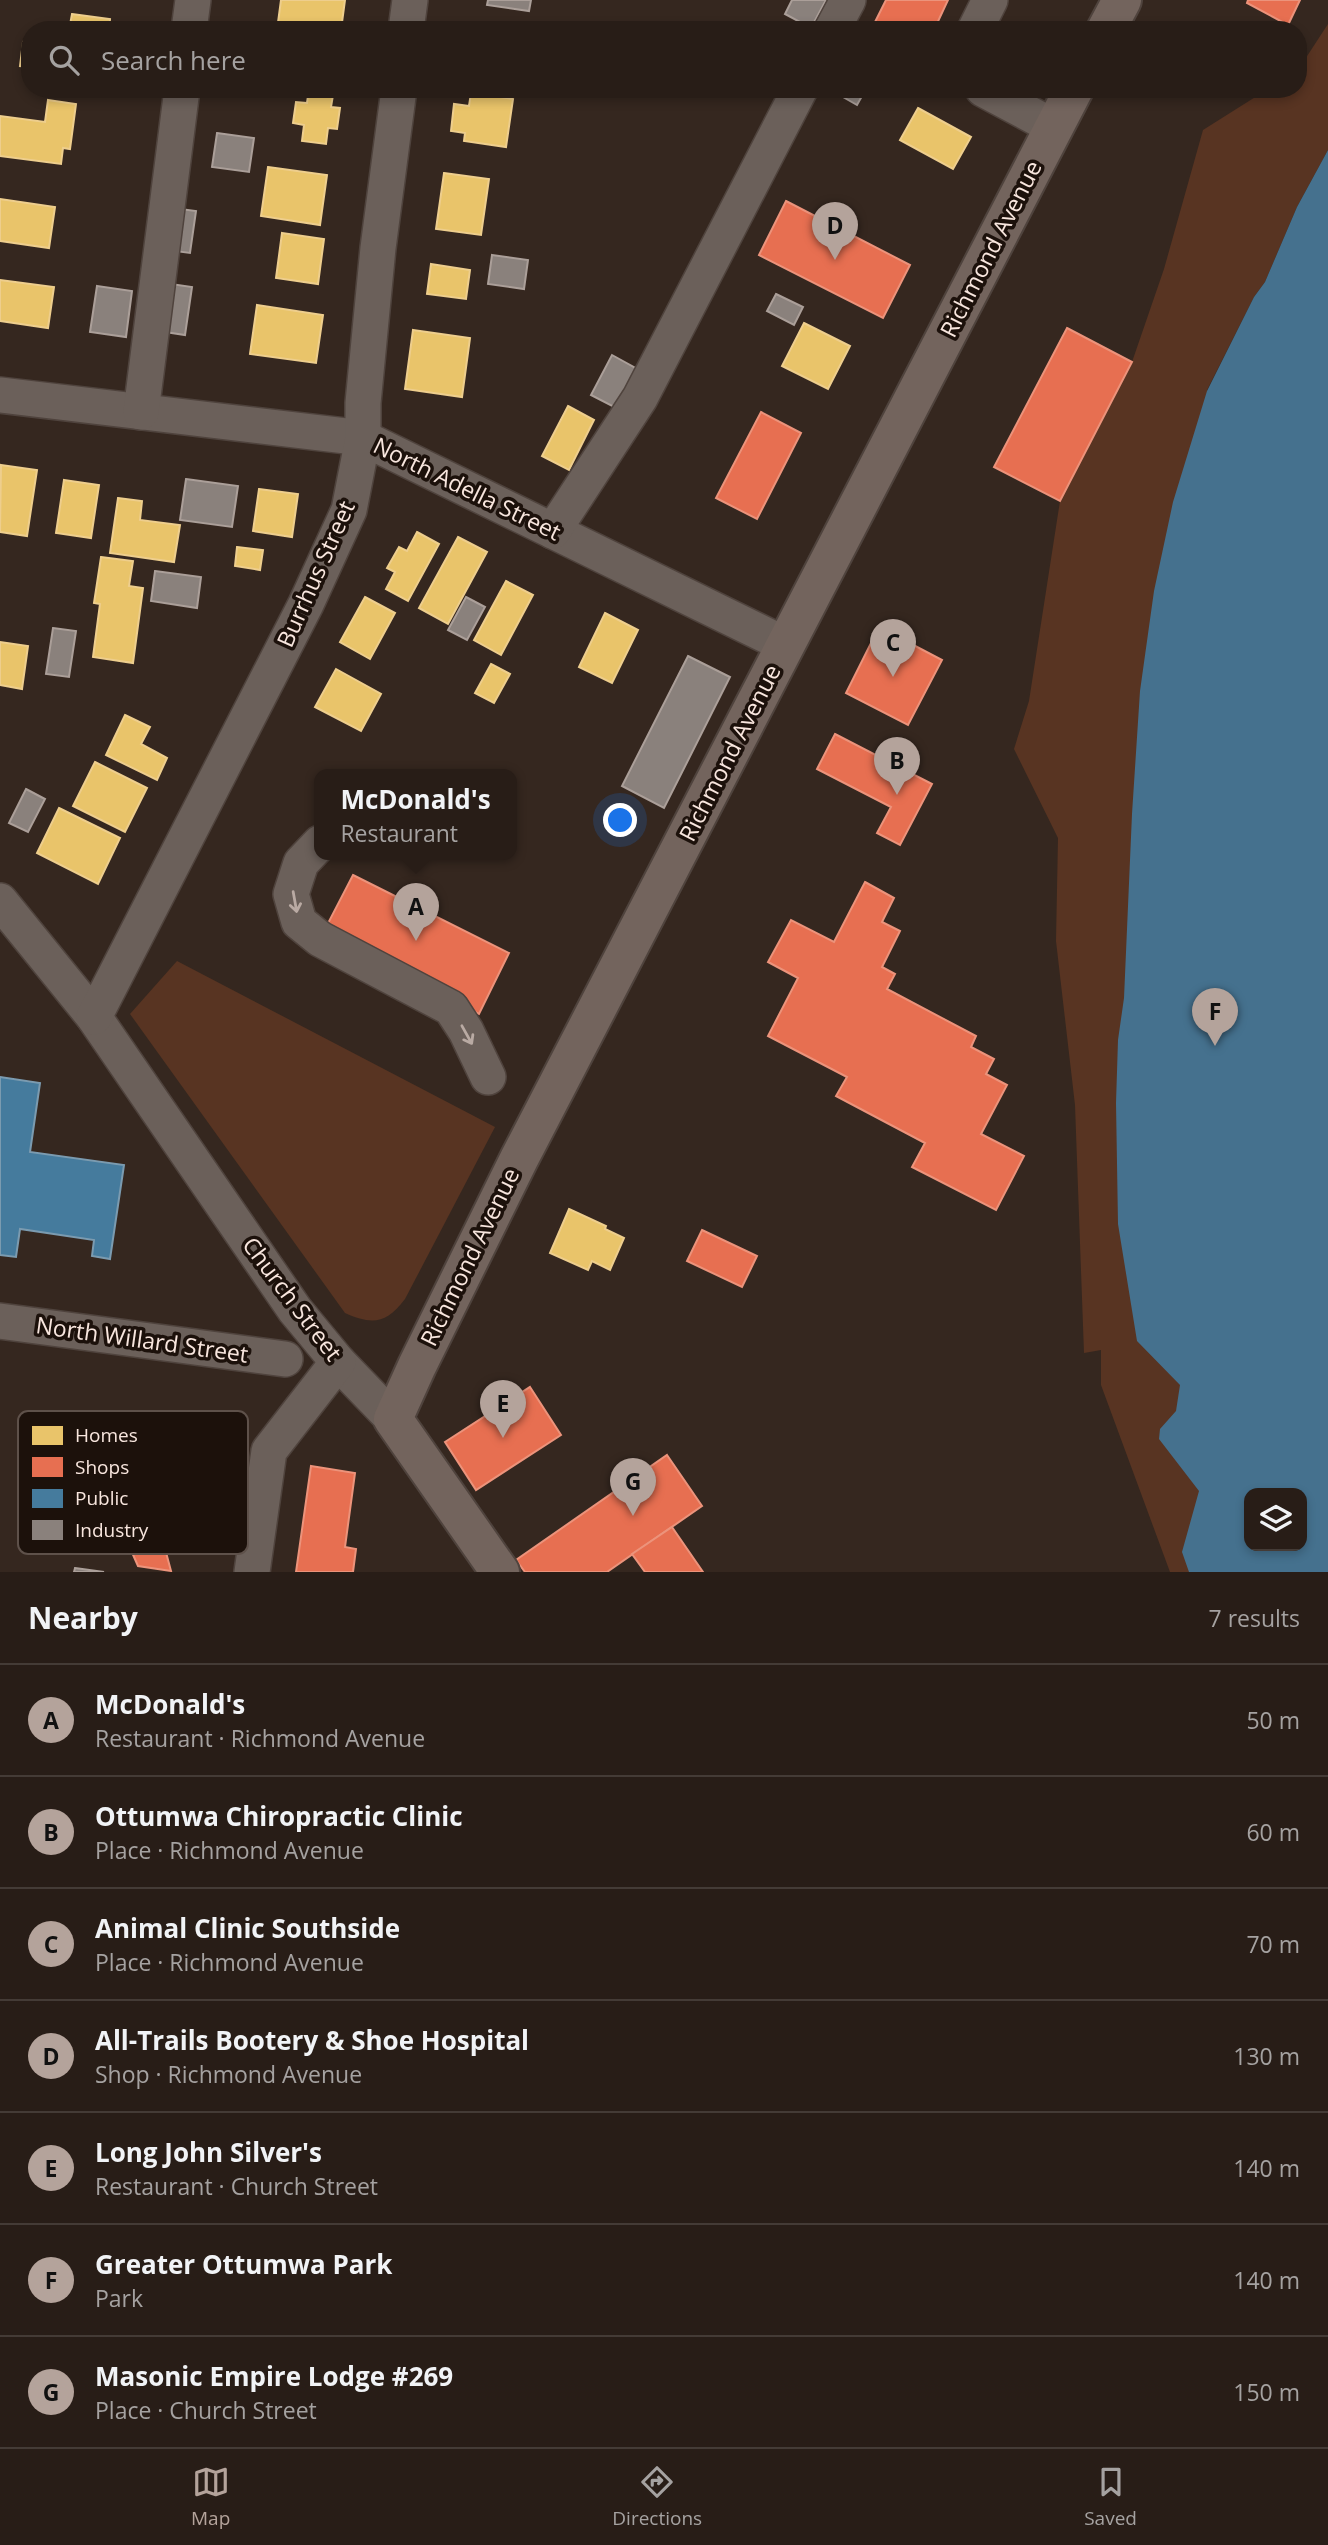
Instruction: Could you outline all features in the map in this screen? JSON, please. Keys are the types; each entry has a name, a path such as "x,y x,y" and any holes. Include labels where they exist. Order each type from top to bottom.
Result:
{"main road":[{"path":"1111,21 1122,0"},
{"name":"Richmond Avenue","path":"393,1419 416,1366 515,1166 1069,98"},
{"name":"Church Street","path":"393,1419 500,1572"}],"street":[{"path":"190,21 193,0"},
{"path":"407,21 410,0"},
{"path":"837,21 848,0"},
{"path":"980,21 990,0"},
{"path":"141,412 181,98"},
{"name":"Burrhus Street","path":"94,1017 318,581 349,510 363,438 363,403 377,261 398,98"},
{"path":"553,531 640,398 795,98"},
{"path":"1000,98 1054,127"},
{"name":"North Adella Street","path":"0,395 363,438 786,645"},
{"path":"314,849 301,863 291,894 299,922 320,939 452,1008 488,1077"},
{"name":"Church Street","path":"0,901 94,1017 295,1310 338,1362 393,1419"},
{"name":"North Willard Street","path":"0,1321 285,1359"},
{"path":"252,1572 269,1451 338,1362"}],"shaded area":[{"path":"1328,24 1328,150 1297,207 1265,282 1254,297 1207,390 1328,1572 1170,1572 1101,1385 1101,1350 1084,1353 1075,1105 1056,941 1058,838 1014,749 1029,701 1060,501 1132,362 1164,269 1203,130 1254,98 1307,98 1307,56"},
{"path":"177,961 495,1127 405,1299 385,1318 363,1319 345,1313 130,1014"}],"water":[{"path":"1328,150 1328,1572 1189,1572 1182,1552 1199,1491 1159,1439 1160,1429 1176,1411 1180,1385 1137,1341 1118,1224 1118,1040 1124,998 1140,691 1154,591 1173,502 1207,391 1254,297 1265,282 1297,207"}],"building: Homes":[{"path":"281,0 345,0 342,21 278,21"},
{"path":"72,14 110,19 110,21 71,21"},
{"path":"308,98 332,98 331,107 340,108 337,129 328,128 326,144 302,141 304,125 293,123 296,102 307,103"},
{"path":"470,98 513,99 506,147 464,141 465,133 451,131 454,104 469,106"},
{"path":"48,100 76,104 70,149 63,148 61,164 0,156 0,116 45,122"},
{"path":"918,108 971,137 953,169 900,140"},
{"path":"268,167 327,175 320,225 261,216"},
{"path":"444,173 489,179 481,235 436,229"},
{"path":"0,199 55,207 49,248 0,241"},
{"path":"282,233 324,239 318,284 276,278"},
{"path":"431,264 470,270 466,299 427,294"},
{"path":"0,280 54,287 48,328 0,321"},
{"path":"257,305 323,315 316,363 250,354"},
{"path":"804,323 850,346 828,389 782,366"},
{"path":"413,330 470,338 462,397 405,389"},
{"path":"568,406 594,420 569,470 542,456"},
{"path":"1,465 37,470 27,536 0,532"},
{"path":"64,480 99,485 91,538 56,533"},
{"path":"259,489 298,494 292,537 253,531"},
{"path":"118,498 142,501 140,520 180,525 174,562 110,553"},
{"path":"417,532 439,544 408,601 386,589 395,572 387,568 399,547 407,551"},
{"path":"458,537 487,552 448,624 419,608"},
{"path":"237,547 263,550 260,570 235,566"},
{"path":"101,557 133,561 129,586 143,588 133,663 93,657 100,604 94,603"},
{"path":"506,581 533,595 501,655 474,640"},
{"path":"365,597 395,613 370,659 340,642"},
{"path":"605,613 638,630 612,683 579,667"},
{"path":"0,642 28,646 22,689 0,685"},
{"path":"491,664 510,674 494,703 475,693"},
{"path":"336,669 381,694 361,731 315,707"},
{"path":"125,715 150,727 141,744 167,758 157,780 106,755"},
{"path":"95,762 147,788 125,832 73,806"},
{"path":"59,808 120,838 98,884 37,853"},
{"path":"569,1209 606,1226 605,1229 624,1238 610,1270 592,1261 588,1270 550,1253"}],"building: Shops":[{"path":"886,0 948,0 938,21 876,21"},
{"path":"1248,0 1300,0 1290,21 1281,21 1247,3"},
{"path":"786,201 910,265 883,318 759,255"},
{"path":"1067,328 1132,362 1060,501 994,467"},
{"path":"761,412 801,433 757,519 716,498"},
{"path":"879,627 942,660 908,725 846,693"},
{"path":"835,734 932,784 900,845 877,833 891,807 817,769"},
{"path":"353,875 509,953 479,1014 324,931"},
{"path":"865,882 894,898 882,922 900,931 882,967 895,974 887,989 976,1036 971,1047 994,1059 986,1074 1007,1085 981,1134 1024,1156 996,1210 912,1167 925,1143 836,1096 847,1077 768,1036 798,978 768,962 791,920 834,942"},
{"path":"702,1230 757,1256 742,1287 687,1261"},
{"path":"530,1387 561,1435 476,1490 445,1442"},
{"path":"667,1455 702,1506 607,1572 525,1572 516,1560"},
{"path":"311,1466 355,1473 345,1547 356,1549 353,1572 296,1572"},
{"path":"672,1527 703,1572 645,1572 632,1554"},
{"path":"133,1554 166,1554 171,1571 138,1566"}],"building: Public":[{"path":"0,1077 40,1083 30,1152 124,1165 110,1259 92,1256 94,1240 20,1229 16,1257 0,1255"}],"building: Industry":[{"path":"488,0 531,0 529,11 487,5"},
{"path":"792,0 826,0 815,21 798,21 785,14"},
{"path":"845,98 861,98 857,105"},
{"path":"217,133 254,138 249,172 212,167"},
{"path":"173,208 196,211 190,253 167,250"},
{"path":"492,255 528,260 524,289 488,284"},
{"path":"164,283 192,287 185,335 158,331"},
{"path":"97,286 132,291 126,337 90,332"},
{"path":"776,294 803,307 794,325 767,311"},
{"path":"612,355 639,370 618,409 591,395"},
{"path":"186,479 238,486 232,527 180,520"},
{"path":"155,571 201,577 197,608 151,601"},
{"path":"466,597 485,607 467,640 448,630"},
{"path":"53,628 76,631 69,677 46,674"},
{"path":"688,656 730,677 664,808 622,786"},
{"path":"26,789 45,799 28,832 9,823"},
{"path":"75,1568 104,1572 74,1572"}],"place":[{"name":"All-Trails Bootery & Shoe Hospital","path":"835,260"},
{"name":"Animal Clinic Southside","path":"893,677"},
{"name":"Ottumwa Chiropractic Clinic","path":"897,795"},
{"name":"McDonald's","path":"416,941"},
{"name":"Greater Ottumwa Park","path":"1215,1046"},
{"name":"Long John Silver's","path":"503,1438"},
{"name":"Masonic Empire Lodge #269","path":"633,1516"}]}
